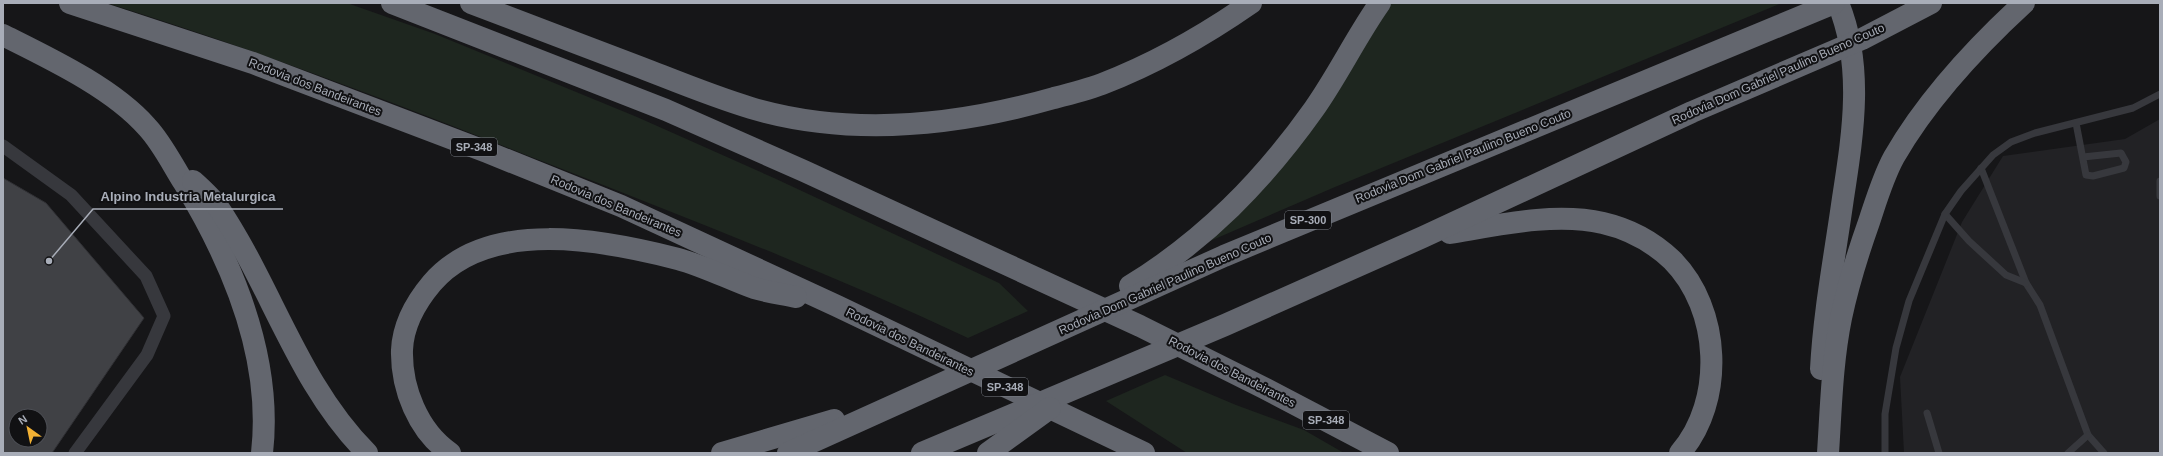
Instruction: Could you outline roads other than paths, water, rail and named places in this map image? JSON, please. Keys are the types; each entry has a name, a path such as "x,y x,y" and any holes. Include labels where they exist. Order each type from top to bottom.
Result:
{"highway":[{"name":"Rodovia dos Bandeirantes","path":"70,3 253,63 494,155 621,206 837,306 867,322 1144,453"},
{"name":"Rodovia dos Bandeirantes","path":"392,3 666,110 1005,263 1140,326 1387,452"},
{"path":"471,3 752,108 827,124 884,125 942,122 984,116 1022,108 1101,85 1161,57 1195,39 1224,22 1251,3"},
{"path":"1043,339 1164,265 1215,224 1257,180 1295,136 1315,107 1380,3"},
{"name":"Rodovia Dom Gabriel Paulino Bueno Couto","path":"788,453 916,397 1224,256 1834,3"},
{"path":"1824,453 1820,422 1823,324 1854,123 1851,50 1845,19 1838,3"},
{"name":"Rodovia Dom Gabriel Paulino Bueno Couto","path":"922,453 1225,325 1423,237 1692,112 1862,39 1931,3"},
{"path":"1828,453 1834,370 1841,318 1855,263 1874,207 1894,158 1953,73 2024,3"},
{"path":"3,34 63,66 118,101 147,127 164,150 204,216 235,281 245,311 252,334 261,382 264,435 262,453"},
{"path":"164,150 218,206 247,256 279,321 316,387 363,448"},
{"path":"1423,237 1524,221 1577,219 1603,223 1634,233 1664,253 1673,262 1690,286 1703,312 1710,338 1712,369 1708,394 1702,415 1680,453"},
{"path":"450,453 433,439 410,401 405,383 402,351 404,332 410,316 425,291 436,278 449,266 479,251 519,240 563,238 620,246 679,260 756,288 837,306"},
{"path":"988,453 1085,384"},
{"path":"722,453 916,397"}],"street":[{"path":"3,146 71,195 146,276 164,316 147,355 75,453"}],"lane":[{"path":"1885,453 1885,414 1896,348 1909,301 1945,214 1981,168 1993,155 2011,142 2035,133 2133,108 2160,94"},
{"path":"2076,123 2082,158 2086,175 2093,176 2124,168 2126,162 2121,153 2082,158"},
{"path":"1981,168 2026,283 2040,305 2088,435 2104,453"},
{"path":"2160,181 2160,196"},
{"path":"1945,214 1969,241 2006,275 2026,283"},
{"path":"1927,413 1939,453"},
{"path":"2068,453 2088,435"}],"place":[{"name":"Alpino Industria Metalurgica","path":"49,261"}]}
